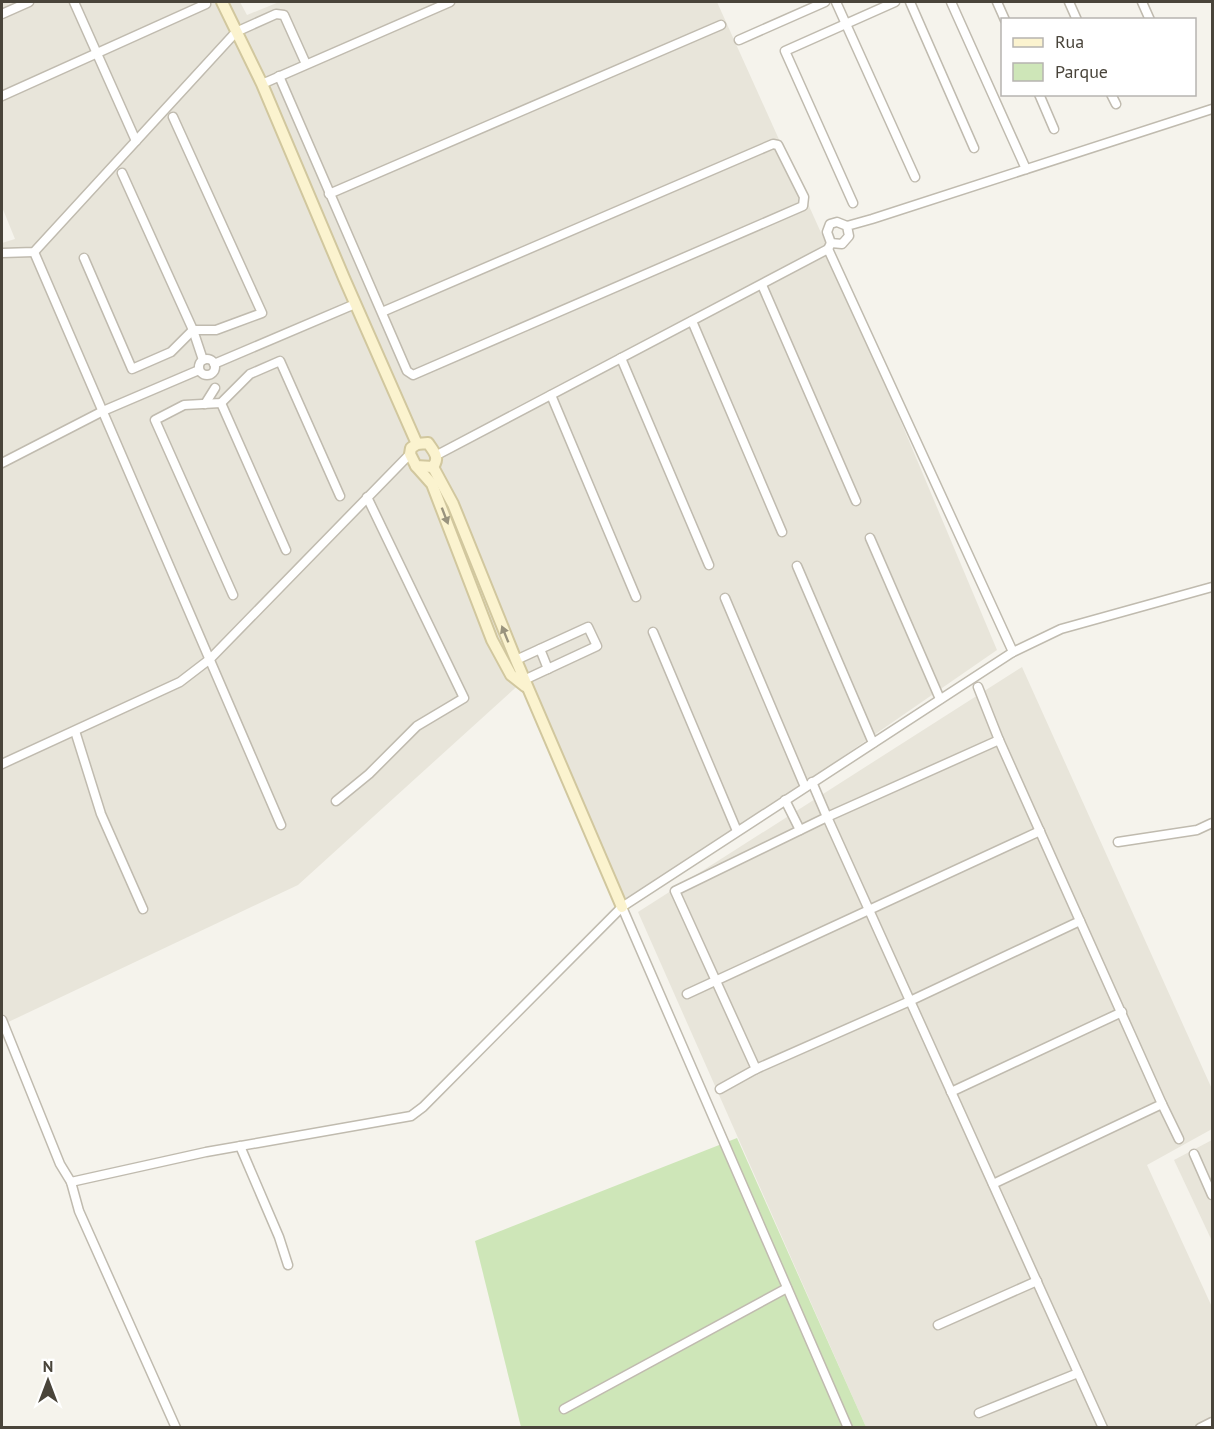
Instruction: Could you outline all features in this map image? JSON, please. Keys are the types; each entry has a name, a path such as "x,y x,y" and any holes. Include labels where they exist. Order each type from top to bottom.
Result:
{"street":[{"path":"2,14 29,2"},
{"path":"74,2 136,141"},
{"path":"222,2 262,84 417,444"},
{"path":"262,84 450,2"},
{"path":"739,40 825,2"},
{"path":"836,2 915,177"},
{"path":"853,203 785,51 895,2"},
{"path":"910,2 974,148"},
{"path":"951,2 1026,169"},
{"path":"997,2 1004,18"},
{"path":"1069,2 1076,18"},
{"path":"1142,2 1149,18"},
{"path":"2,96 206,4"},
{"path":"2,253 34,252 236,32 276,14 284,15 306,64"},
{"path":"329,194 721,25"},
{"path":"279,76 407,371 412,375 803,206 804,198 778,145 773,144 382,312"},
{"path":"1040,96 1054,129"},
{"path":"1112,96 1116,104"},
{"path":"1012,652 830,246 827,232 830,224 837,222 847,226 1212,109"},
{"path":"84,258 132,369 171,352 193,330 216,330 262,313 173,117"},
{"path":"122,172 193,330 203,360"},
{"path":"437,455 762,285 830,246 842,244 849,236 847,226"},
{"path":"34,252 281,825"},
{"path":"762,285 856,501"},
{"path":"214,364 355,304"},
{"path":"692,321 782,532"},
{"path":"621,358 709,565"},
{"path":"203,360 211,360 214,364 215,368 210,375"},
{"path":"203,360 198,366 199,370 201,374 210,375"},
{"path":"233,595 155,420 184,405 221,403 250,374 280,361 340,496"},
{"path":"2,463 103,411 199,370"},
{"path":"210,375 215,388"},
{"path":"215,388 232,393"},
{"path":"206,404 215,388"},
{"path":"550,395 636,597"},
{"path":"221,403 286,550"},
{"path":"433,467 437,461 437,455 428,443 411,447 410,454 416,466 432,484 492,640 511,675 526,684"},
{"path":"2,764 180,682 210,659 410,454"},
{"path":"416,466 433,467"},
{"path":"433,467 453,504 526,684 848,1428"},
{"path":"336,801 369,774 417,726 464,698 367,497"},
{"path":"870,538 940,699"},
{"path":"797,566 873,743"},
{"path":"71,1182 240,1146 411,1116 423,1107 622,907 737,831 1012,652 1061,629 1212,587"},
{"path":"725,598 808,785 827,817 1103,1428"},
{"path":"516,660 588,627 597,646 548,669 526,684"},
{"path":"653,632 737,831"},
{"path":"540,649 548,669"},
{"path":"978,687 999,740 1179,1139"},
{"path":"75,731 102,814 143,909"},
{"path":"756,1069 675,891 827,817 999,740"},
{"path":"785,800 800,830"},
{"path":"1118,842 1197,830 1212,823"},
{"path":"687,994 1040,831"},
{"path":"720,1089 756,1069 910,1001 1080,921"},
{"path":"951,1092 1122,1012"},
{"path":"2,1020 60,1164 71,1182 84,1222 176,1428"},
{"path":"993,1184 1162,1104"},
{"path":"240,1146 279,1237 288,1265"},
{"path":"1194,1154 1212,1195"},
{"path":"938,1325 1036,1281"},
{"path":"564,1409 787,1288"},
{"path":"979,1413 1078,1373"},
{"path":"1200,1428 1212,1422"}],"shaded area":[{"path":"2,2 240,2 247,15 279,2 717,2 827,246 997,650 621,910 524,680 298,885 2,1025 2,243 15,239 2,207"},
{"path":"1022,667 1212,1089 1212,1129 1147,1165 1212,1307 1212,1427 866,1427 638,912"},
{"path":"1212,1140 1212,1241 1174,1160"}],"green space":[{"path":"737,1138 866,1427 521,1427 475,1241"}]}
